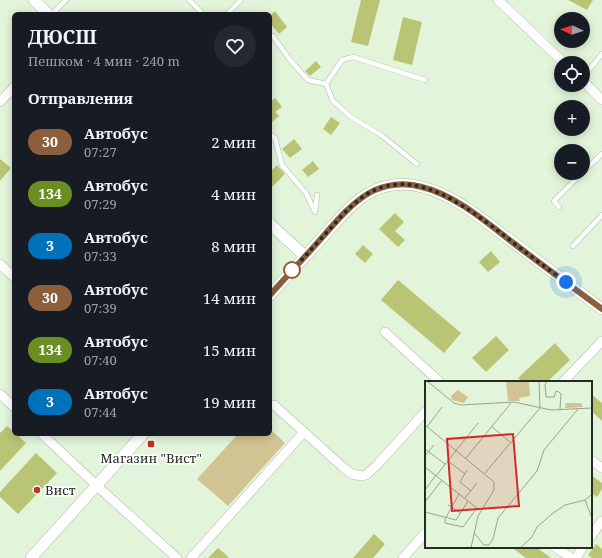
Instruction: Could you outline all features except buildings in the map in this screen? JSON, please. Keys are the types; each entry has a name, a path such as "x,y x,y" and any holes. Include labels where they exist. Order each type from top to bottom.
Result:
{"street":[{"path":"34,0 46,12"},
{"path":"498,0 557,56"},
{"path":"590,88 602,100"},
{"path":"0,102 12,89"},
{"path":"272,293 343,215 365,196 378,189 396,185 412,185 439,193 466,208 602,309"},
{"path":"272,226 305,256"},
{"path":"0,264 12,275"},
{"path":"385,332 439,381"},
{"path":"564,381 600,346"},
{"path":"0,394 12,405"},
{"path":"274,406 348,471 356,475 364,476 376,466 425,412"},
{"path":"191,558 304,432"},
{"path":"44,436 177,558"},
{"path":"31,558 141,436"},
{"path":"592,461 602,468"},
{"path":"592,535 602,521"},
{"path":"403,558 425,533"},
{"path":"556,548 571,558"},
{"path":"576,558 582,548"}],"lane":[{"path":"54,12 66,0"},
{"path":"189,0 201,12"},
{"path":"229,12 242,0"},
{"path":"273,36 290,60 308,80 326,84"},
{"path":"590,69 602,54"},
{"path":"326,84 342,60 353,57 425,80"},
{"path":"326,84 333,101 351,117 381,135 417,164"},
{"path":"272,136 275,138 282,165 306,193 315,212 316,195"},
{"path":"590,165 602,154"},
{"path":"559,207 554,201 574,180"},
{"path":"573,246 602,215"}],"shaded area":[{"path":"272,431 285,443 228,506 197,479 236,436 272,436"}],"bus line":[{"name":"30","path":"272,293 337,221 358,201 378,189 404,184 424,187 451,199 466,208 602,309"}],"place":[{"name":"Магазин \"Вист\"","path":"151,444"},
{"name":"Вист","path":"37,490"}],"route":[{"path":"292,270 358,201 378,189 404,184 424,187 451,199 466,208 566,282"}]}
